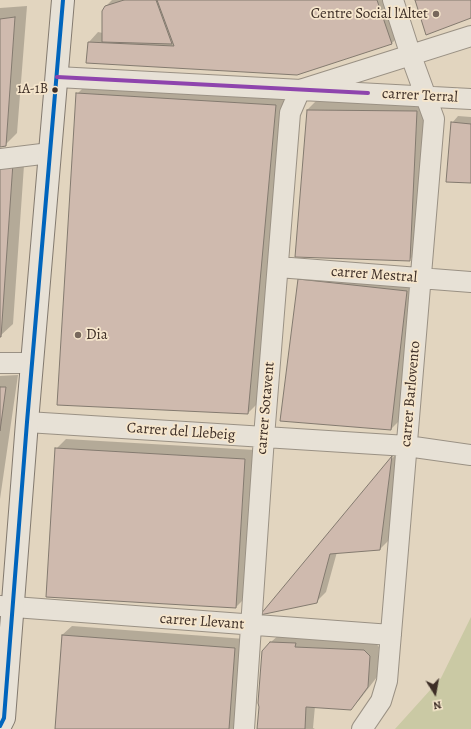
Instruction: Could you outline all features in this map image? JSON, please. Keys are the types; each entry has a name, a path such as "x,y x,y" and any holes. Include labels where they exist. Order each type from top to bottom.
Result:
{"main road":[{"path":"4,724 6,606 27,422 63,0"}],"street":[{"name":"carrer Barlovento","path":"362,729 381,701 387,681 434,119 427,96 411,56 393,0"},
{"path":"300,90 471,36"},
{"name":"carrer Terral","path":"57,77 471,98"},
{"name":"carrer Sotavent","path":"244,729 264,437 290,113 300,90"},
{"path":"0,159 50,153"},
{"name":"carrer Mestral","path":"278,267 471,282"},
{"path":"0,363 32,363"},
{"name":"Carrer del Llebeig","path":"27,422 407,446 471,455"},
{"name":"carrer Llevant","path":"6,606 391,635"}],"green space":[{"path":"471,617 471,729 395,729 441,678"}],"building":[{"path":"124,0 156,0 172,44 102,42 102,11 105,6"},
{"path":"157,0 377,0 392,44 297,75 86,63 88,42 174,46"},
{"path":"415,0 471,0 471,18 426,35"},
{"path":"15,17 6,146 0,147 0,19"},
{"path":"76,93 276,105 248,414 57,405"},
{"path":"307,110 417,111 410,261 295,257"},
{"path":"451,122 471,124 471,183 446,182"},
{"path":"13,163 1,337 0,337 0,165"},
{"path":"298,279 407,291 391,430 280,421"},
{"path":"0,387 6,387 0,431"},
{"path":"55,448 245,459 236,608 46,597"},
{"path":"392,456 380,550 330,554 317,603 260,615"},
{"path":"62,635 235,648 229,729 55,729"},
{"path":"270,642 296,643 295,647 364,650 370,656 368,687 351,710 306,707 305,729 257,729 262,651"}],"transit line":[{"path":"0,726 4,718 27,422 63,0"},
{"path":"57,77 368,93"}],"place":[{"name":"Centre Social l'Altet","path":"436,14"},
{"name":"1A-1B","path":"55,90"},
{"name":"Dia","path":"78,335"}]}
